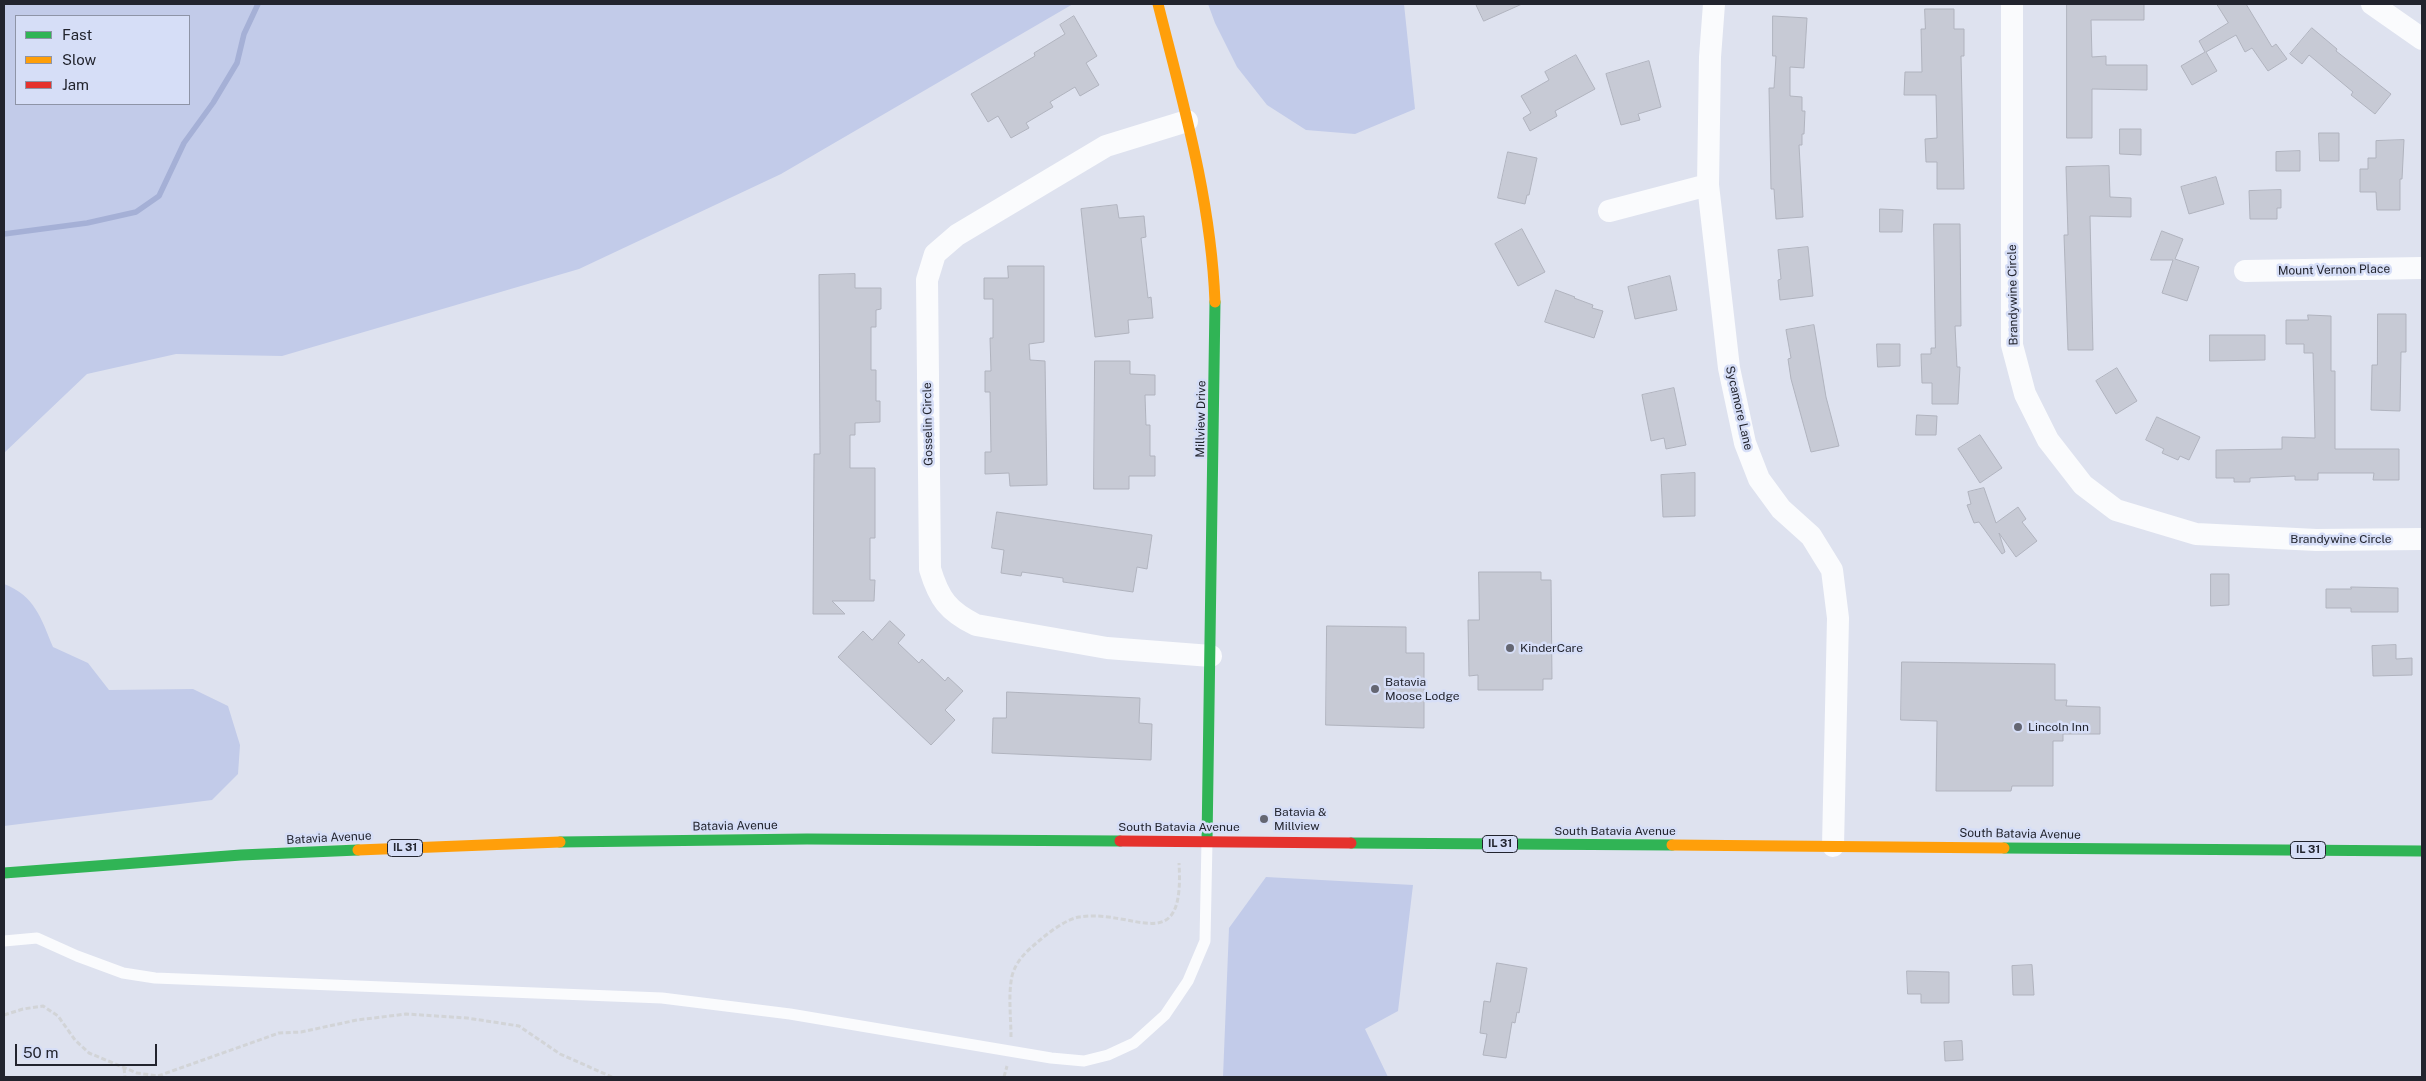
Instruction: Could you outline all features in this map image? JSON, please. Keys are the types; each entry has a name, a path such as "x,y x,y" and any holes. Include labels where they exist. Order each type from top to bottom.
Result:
{"main road":[{"name":"Millview Drive","path":"1158,4 1201,178 1215,286 1216,338 1207,841"},
{"name":"South Batavia Avenue","path":"807,839 2422,851"},
{"name":"Batavia Avenue","path":"4,872 241,855 524,842 807,839"}],"street":[{"name":"Sycamore Lane","path":"1714,4 1710,57 1708,185 1729,368 1745,443 1759,478 1781,509 1811,536 1832,570 1838,618 1833,846"},
{"name":"Brandywine Circle","path":"2012,4 2012,345 2025,394 2048,440 2083,486 2116,510 2196,534 2316,540 2422,539"},
{"path":"2372,4 2422,39"},
{"name":"Gosselin Circle","path":"1187,121 1106,146 957,235 935,254 927,280 930,570 935,587 945,604 959,616 976,625 1107,648 1211,656"},
{"path":"1609,210 1708,185"},
{"name":"Mount Vernon Place","path":"2245,271 2422,268"}],"lane":[{"path":"4,941 37,938 77,956 123,973 155,978 662,998 790,1014 1011,1051 1084,1061 1108,1055 1134,1043 1165,1015 1188,981 1205,941 1207,841"}],"path":[{"path":"1004,1077 1011,1051 1012,977 1025,952 1053,930 1078,918 1105,916 1143,924 1156,924 1168,919 1176,908 1181,891 1178,841"},
{"path":"4,1015 23,1009 43,1006 58,1016 75,1040 89,1053 124,1068 158,1076 279,1033 301,1032 357,1020 406,1014 467,1018 519,1026 560,1054 612,1077"},
{"path":"124,1068 125,1077"}],"shaded area":[{"path":"4,4 1073,4 781,174 579,269 282,356 176,354 87,374 4,453"},
{"path":"1208,4 1404,4 1415,109 1355,134 1306,130 1267,105 1237,67 1215,23"},
{"path":"4,584 23,595 36,609 53,647 88,663 109,690 193,689 228,706 240,745 238,774 212,800 4,826"},
{"path":"1266,877 1413,885 1398,1011 1365,1029 1388,1077 1223,1077 1229,928"}],"building":[{"path":"1476,4 1522,4 1484,21"},
{"path":"2067,4 2144,4 2144,20 2091,20 2092,57 2106,56 2106,65 2147,65 2147,90 2092,89 2092,138 2067,138"},
{"path":"2217,4 2246,4 2272,47 2276,44 2287,59 2268,71 2252,48 2245,52 2236,35 2206,52 2217,71 2192,85 2181,66 2205,52 2199,41 2228,23"},
{"path":"1925,9 1954,9 1954,29 1964,29 1964,56 1961,56 1964,189 1937,189 1937,162 1926,162 1925,139 1937,138 1936,95 1904,95 1905,72 1922,72 1921,29 1925,29"},
{"path":"1074,16 1097,56 1086,63 1099,85 1080,96 1075,87 1050,102 1053,107 1026,123 1029,128 1011,138 998,116 988,122 971,94 1035,56 1034,53 1065,34 1060,25"},
{"path":"1773,16 1807,18 1804,68 1790,67 1790,96 1802,97 1802,111 1805,111 1804,134 1802,134 1802,145 1799,145 1803,217 1776,219 1774,189 1771,189 1769,88 1774,88 1776,56 1773,56"},
{"path":"2312,28 2337,49 2336,51 2391,94 2375,114 2351,95 2353,92 2309,55 2302,64 2290,54"},
{"path":"1576,55 1595,89 1555,111 1557,116 1530,131 1523,118 1531,113 1521,96 1549,80 1545,72"},
{"path":"1649,61 1661,107 1638,114 1640,120 1621,125 1606,74"},
{"path":"2120,129 2141,129 2141,155 2120,154"},
{"path":"2319,133 2339,133 2339,161 2320,161"},
{"path":"2404,140 2402,179 2400,179 2400,210 2377,210 2376,192 2360,192 2360,169 2368,169 2368,158 2376,158 2376,141"},
{"path":"2300,151 2300,171 2276,171 2276,152"},
{"path":"1508,152 1537,158 1529,195 1527,195 1525,204 1498,198"},
{"path":"2109,166 2110,197 2131,198 2131,217 2090,216 2093,350 2068,350 2064,235 2068,235 2066,167"},
{"path":"2216,177 2224,204 2189,214 2181,187"},
{"path":"2281,190 2281,208 2277,208 2277,219 2250,219 2249,191"},
{"path":"1117,205 1119,218 1144,216 1146,237 1141,238 1148,298 1151,297 1153,318 1128,320 1129,333 1095,337 1081,209"},
{"path":"1880,209 1903,210 1902,232 1880,232"},
{"path":"1934,224 1960,224 1961,326 1955,326 1957,367 1960,367 1958,404 1932,404 1932,383 1922,383 1921,354 1931,354 1931,348 1935,348"},
{"path":"1522,229 1545,272 1518,286 1495,244"},
{"path":"2162,231 2183,239 2175,259 2199,267 2187,301 2162,293 2173,260 2151,260"},
{"path":"1808,247 1813,296 1780,300 1778,280 1781,279 1778,250"},
{"path":"1008,266 1044,266 1044,342 1029,344 1030,360 1045,361 1047,485 1010,486 1009,473 985,474 985,452 991,452 990,392 985,392 985,371 991,371 990,338 993,338 993,299 984,299 984,278 1008,278"},
{"path":"855,274 855,288 881,288 881,309 876,310 876,327 871,327 871,370 876,370 876,401 880,401 880,422 855,423 855,435 850,435 850,468 875,468 875,538 870,538 870,580 875,580 874,601 832,601 845,614 813,614 814,454 820,454 819,275"},
{"path":"1670,276 1677,310 1635,319 1628,287"},
{"path":"1556,290 1593,305 1592,308 1603,311 1594,338 1545,322"},
{"path":"2378,314 2406,314 2406,352 2401,352 2400,411 2371,410 2372,365 2377,365"},
{"path":"2308,315 2331,316 2331,371 2335,371 2335,449 2399,449 2399,480 2373,480 2374,473 2318,473 2318,480 2295,480 2295,476 2250,478 2250,482 2234,482 2234,478 2216,478 2216,450 2282,449 2282,437 2315,438 2313,353 2304,353 2304,344 2286,344 2286,320 2308,320"},
{"path":"1814,325 1826,397 1839,446 1811,452 1791,379 1788,359 1791,358 1786,330"},
{"path":"2210,335 2265,335 2265,360 2210,361"},
{"path":"1877,344 1900,344 1900,366 1878,367"},
{"path":"1095,361 1130,361 1130,374 1155,375 1155,395 1145,395 1146,425 1150,425 1150,456 1155,456 1155,476 1129,476 1129,489 1094,489"},
{"path":"2117,368 2137,401 2116,414 2096,381"},
{"path":"1674,388 1686,445 1666,449 1664,438 1651,441 1642,395"},
{"path":"1917,415 1937,416 1936,435 1916,435"},
{"path":"2157,417 2200,437 2189,460 2180,456 2178,460 2162,453 2164,449 2146,440"},
{"path":"1980,435 2002,468 1980,483 1958,449"},
{"path":"1695,473 1695,516 1663,517 1661,475"},
{"path":"1984,488 1996,523 2018,507 2026,519 2022,522 2037,541 2016,557 1999,533 2005,552 2002,554 1979,522 1974,523 1967,505 1971,504 1968,492"},
{"path":"997,512 1152,535 1147,569 1137,567 1133,592 1063,582 1063,578 1022,572 1021,576 1001,573 1004,550 992,548"},
{"name":"KinderCare","path":"1479,572 1541,572 1541,580 1551,580 1552,679 1543,679 1543,690 1478,690 1478,675 1469,676 1468,620 1479,620"},
{"path":"2211,574 2229,574 2229,605 2211,606"},
{"path":"2351,587 2398,588 2398,612 2351,612 2351,608 2326,608 2326,589 2351,589"},
{"path":"890,621 905,635 898,643 919,663 922,659 945,681 948,677 963,691 945,710 955,720 931,745 838,657 863,631 872,640"},
{"name":"Batavia Moose Lodge","path":"1327,626 1406,627 1406,653 1424,653 1424,728 1326,725"},
{"path":"2396,645 2396,659 2412,658 2412,675 2373,676 2372,646"},
{"name":"Lincoln Inn","path":"1902,662 2055,664 2055,700 2067,700 2066,706 2100,707 2100,734 2063,734 2063,741 2053,741 2053,786 2012,786 2011,791 1936,791 1937,721 1901,720"},
{"path":"1007,692 1140,698 1139,723 1152,724 1151,760 992,753 993,718 1006,718"},
{"path":"1497,963 1527,968 1519,1013 1517,1012 1515,1023 1512,1022 1506,1058 1483,1055 1487,1034 1480,1033 1484,1001 1490,1002"},
{"path":"2032,965 2034,995 2013,995 2012,966"},
{"path":"1907,971 1949,972 1949,1003 1921,1003 1921,994 1908,994"},
{"path":"1962,1041 1963,1060 1945,1061 1944,1042"}],"waterway":[{"path":"4,234 87,223 136,212 159,196 184,143 213,103 237,63 244,34 258,4"}],"traffic: fast":[{"path":"1207,841 1215,302"},
{"path":"560,842 807,839 1120,841"},
{"path":"1351,843 1672,845"},
{"path":"2004,848 2422,851"},
{"path":"4,873 241,855 358,850"}],"traffic: slow":[{"path":"1158,4 1186,115 1202,189 1208,226 1215,302"},
{"path":"358,850 560,842"},
{"path":"1672,845 2004,848"}],"traffic: jam":[{"path":"1120,841 1351,843"}],"place":[{"name":"KinderCare","path":"1510,648"},
{"name":"Batavia Moose Lodge","path":"1375,689"},
{"name":"Lincoln Inn","path":"2018,727"},
{"name":"Batavia & Millview","path":"1264,819"}]}
